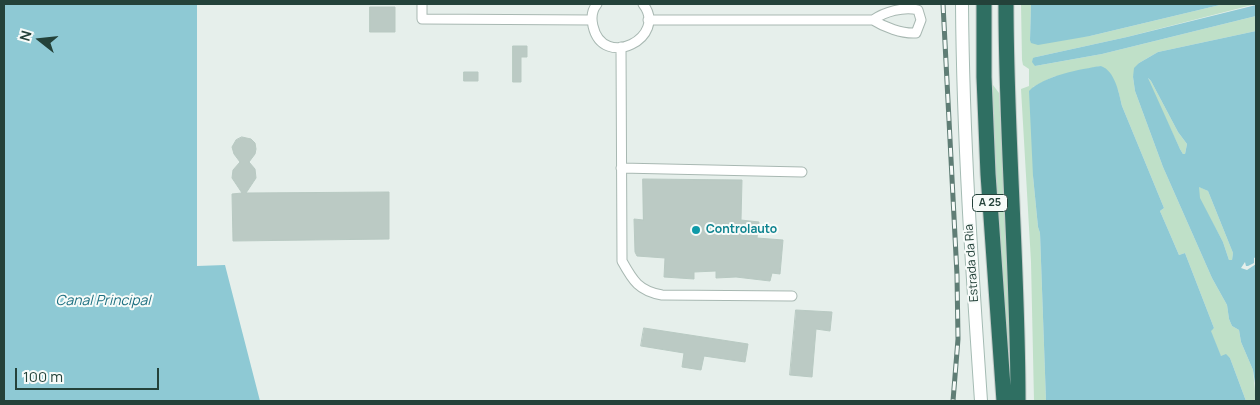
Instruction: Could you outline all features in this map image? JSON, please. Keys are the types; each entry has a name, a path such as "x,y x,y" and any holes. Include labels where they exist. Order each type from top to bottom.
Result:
{"highway":[{"name":"A 25","path":"984,4 984,77 988,164 1004,401"},
{"name":"A 25","path":"1006,4 1006,76 1018,329 1018,401"}],"street":[{"path":"422,4 422,20 592,20"},
{"path":"597,4 594,7 592,20 594,32 602,42 614,47 626,47 638,42 645,32 648,20 646,8 643,4"},
{"name":"Estrada da Ria","path":"962,4 962,79 966,175 981,401"},
{"path":"648,20 872,20 881,25 910,33 916,33 921,20 918,10 911,8 882,14 872,20"},
{"path":"620,47 622,261 631,278 647,292 662,295 792,296"},
{"path":"621,168 802,172"}],"green space":[{"path":"1021,4 1031,4 1030,40 1090,36 1224,4 1256,4 1127,37 1036,57 1035,66 1102,54 1256,16 1256,31 1158,52 1139,63 1133,77 1135,91 1163,167 1212,278 1227,305 1232,326 1239,330 1241,342 1253,370 1256,401 1246,401 1230,358 1226,355 1221,357 1210,330 1214,328 1185,253 1179,255 1160,211 1164,208 1122,106 1118,90 1101,66 1053,77 1033,87 1033,176 1040,233 1046,401 1034,401 1031,262 1021,89 1029,86 1029,69 1023,65 1022,60"},
{"path":"1146,77 1151,81 1178,132 1187,144 1185,154 1180,149"},
{"path":"993,85 999,93 1009,294 1011,401 990,93"},
{"path":"1198,186 1208,191 1233,253 1232,260 1229,260 1223,242 1199,198"}],"water":[{"name":"Canal Principal","path":"4,4 197,4 197,266 225,265 260,401 4,401"},
{"path":"694,4 875,4 871,5"},
{"path":"1031,4 1224,4 1090,36 1038,45 1031,43 1030,40"},
{"path":"1256,5 1256,16 1102,54 1035,66 1032,62 1033,58 1036,57"},
{"path":"1256,31 1256,257 1254,258 1254,263 1246,266 1245,262 1241,268 1247,270 1256,264 1256,390 1253,370 1241,342 1239,330 1232,326 1227,305 1212,278 1163,167 1135,91 1134,68 1158,52","holes":["1148,78 1178,132 1187,144 1185,154 1180,149","1199,187 1208,191 1233,253 1232,260 1229,260 1223,242 1200,198"]},
{"path":"1101,66 1110,73 1116,83 1122,106 1164,208 1160,211 1179,255 1185,253 1214,328 1211,331 1221,356 1226,354 1230,358 1246,401 1046,401 1040,233 1033,176 1029,91 1043,81 1053,77"}],"building":[{"path":"370,7 395,7 395,32 370,32"},
{"path":"513,46 527,46 527,57 521,57 521,82 513,82"},
{"path":"464,72 478,72 478,81 464,81"},
{"path":"242,137 251,139 255,143 256,149 249,162 255,169 256,178 246,193 389,192 389,239 233,241 232,194 242,193 232,178 233,170 240,162 234,154 232,147 236,140"},
{"name":"Controlauto","path":"643,179 742,180 741,220 759,222 757,238 783,240 780,274 772,273 770,281 736,277 716,278 716,271 694,272 694,279 664,277 665,258 637,256 635,252 634,219 643,220"},
{"path":"796,310 832,312 830,331 816,329 812,377 790,375"},
{"path":"644,328 748,344 745,362 704,356 701,370 682,367 684,353 641,346"}],"railway":[{"path":"943,4 957,275 958,339 953,401"}],"place":[{"name":"Controlauto","path":"696,230"}]}
